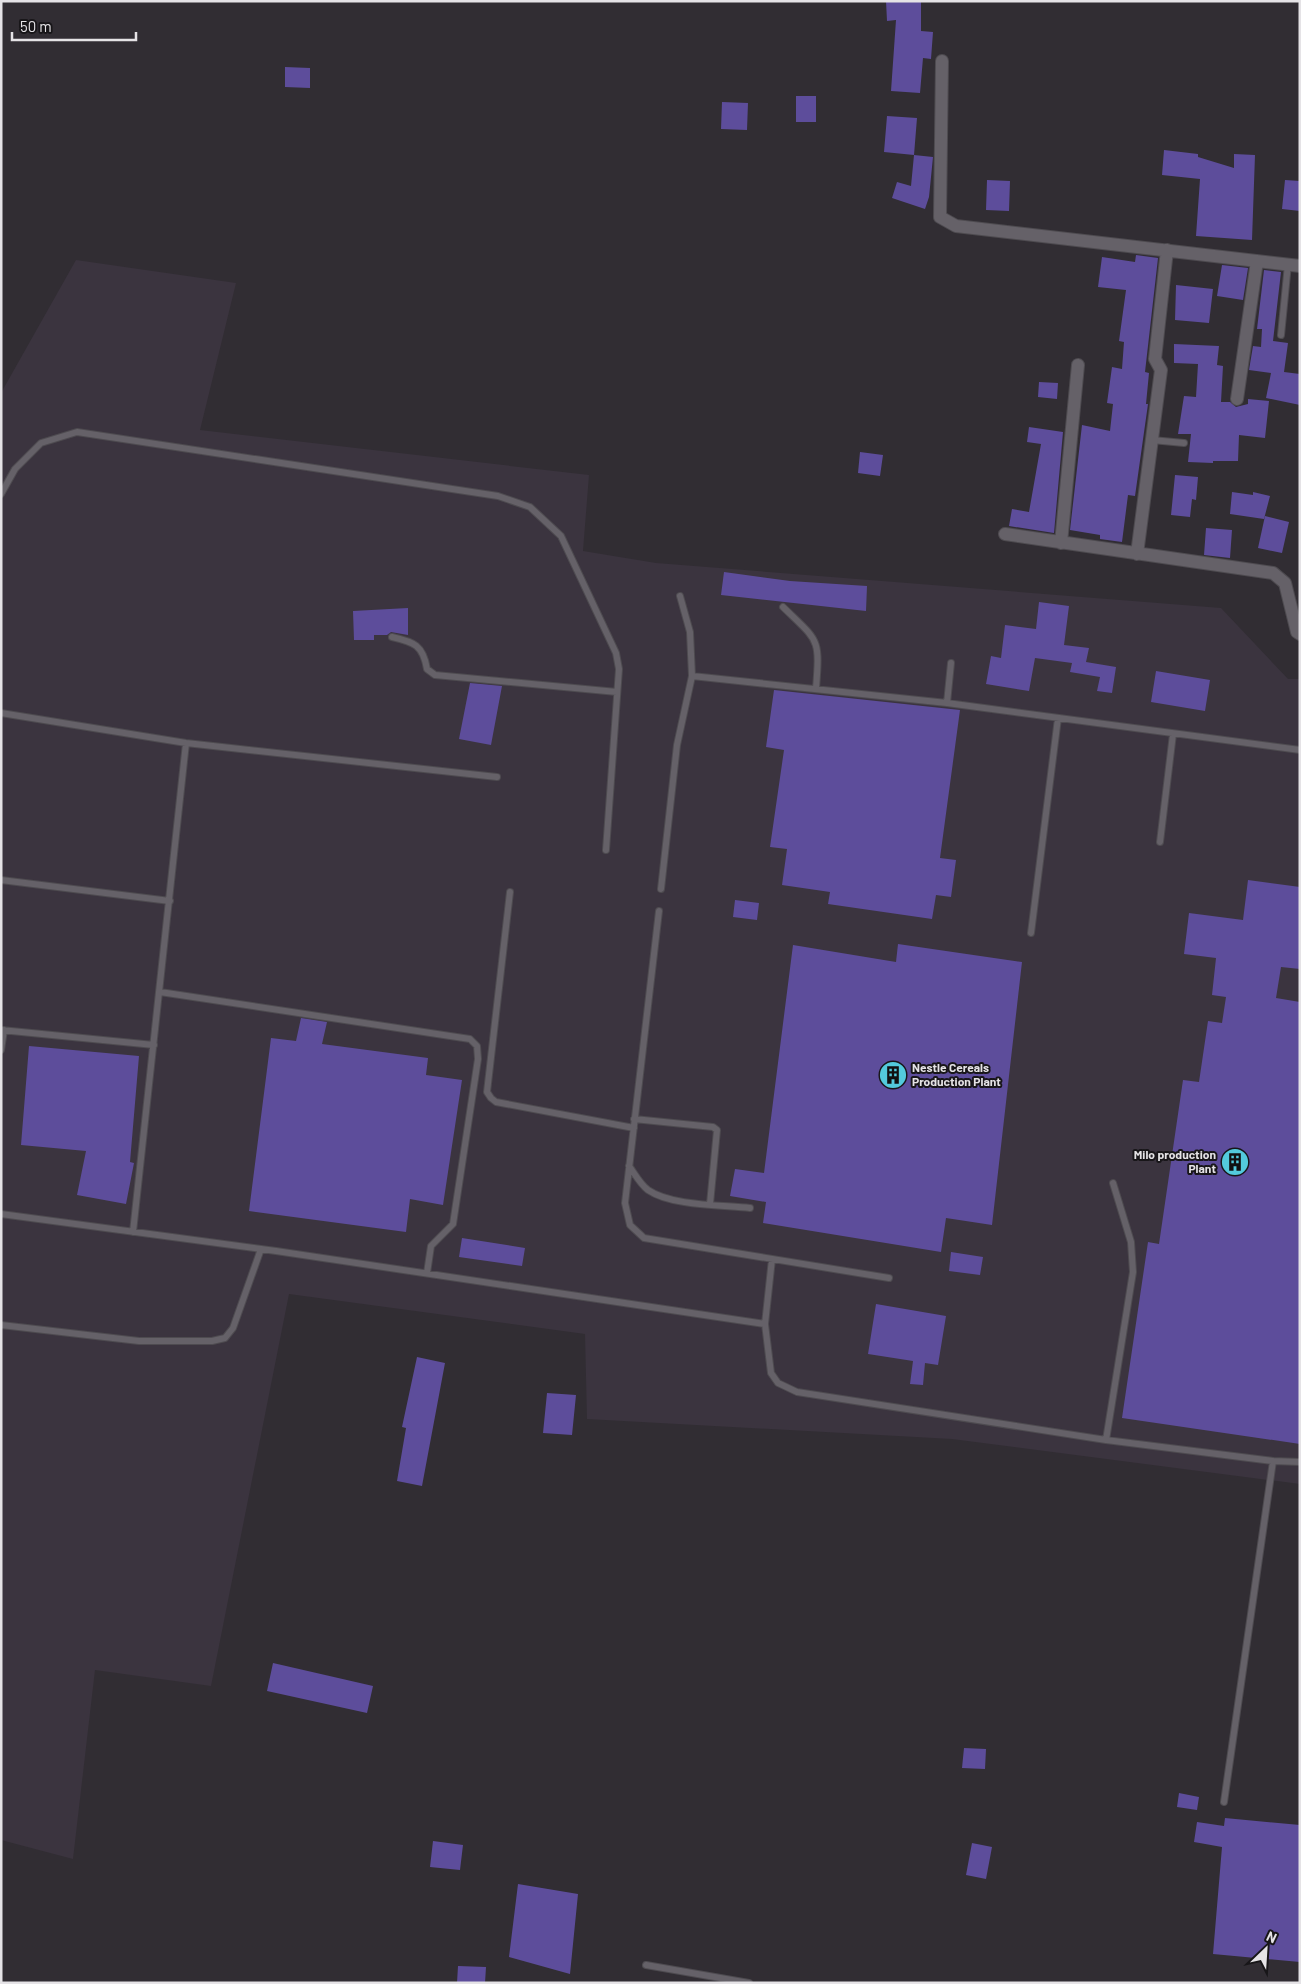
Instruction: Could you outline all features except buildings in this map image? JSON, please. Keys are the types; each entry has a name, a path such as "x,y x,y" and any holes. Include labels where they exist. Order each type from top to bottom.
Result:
{"street":[{"path":"942,61 940,217 956,226 1294,265"},
{"path":"1137,554 1161,370 1155,359 1167,250"},
{"path":"1237,399 1257,261"},
{"path":"1061,543 1078,365"},
{"path":"1005,534 1273,574 1285,583 1295,603 1300,634"}],"lane":[{"path":"1281,335 1294,265"},
{"path":"1,494 15,469 41,443 77,432 514,500 530,506 561,536 616,653 619,668 606,850"},
{"path":"1152,440 1184,443"},
{"path":"661,889 677,745 692,676 690,632 680,596"},
{"path":"783,606 816,641 819,651 816,689"},
{"path":"392,636 411,641 420,649 425,656 427,669 435,675 617,692"},
{"path":"948,703 951,663"},
{"path":"692,676 948,703 1300,750"},
{"path":"1,713 186,742 497,777"},
{"path":"1031,933 1058,718"},
{"path":"1160,842 1173,734"},
{"path":"133,1232 186,742"},
{"path":"1,880 170,901"},
{"path":"510,892 487,1092 496,1102 634,1128"},
{"path":"659,911 625,1203 630,1225 644,1238 889,1278"},
{"path":"160,992 470,1039 477,1046 478,1059 453,1224 433,1241 427,1273"},
{"path":"1,1050 2,1030 154,1045"},
{"path":"634,1119 713,1127 718,1130 710,1204"},
{"path":"629,1166 647,1190 658,1196 750,1208"},
{"path":"1106,1440 1133,1272 1131,1242 1113,1183"},
{"path":"1,1214 261,1249 765,1324"},
{"path":"1,1325 139,1340 212,1341 225,1338 233,1328 261,1249"},
{"path":"772,1259 765,1324 771,1373 778,1383 797,1392 1106,1440 1300,1462"},
{"path":"1224,1802 1273,1460"},
{"path":"646,1965 749,1983"}],"shaded area":[{"path":"76,260 236,283 200,430 589,475 583,551 656,563 1221,608 1288,679 1300,679 1300,1484 952,1439 587,1419 585,1334 289,1294 211,1686 95,1670 73,1859 1,1840 1,393"}],"place":[{"name":"Nestle Cereals Production Plant","path":"893,1075"},
{"name":"Milo production Plant","path":"1235,1162"}]}
